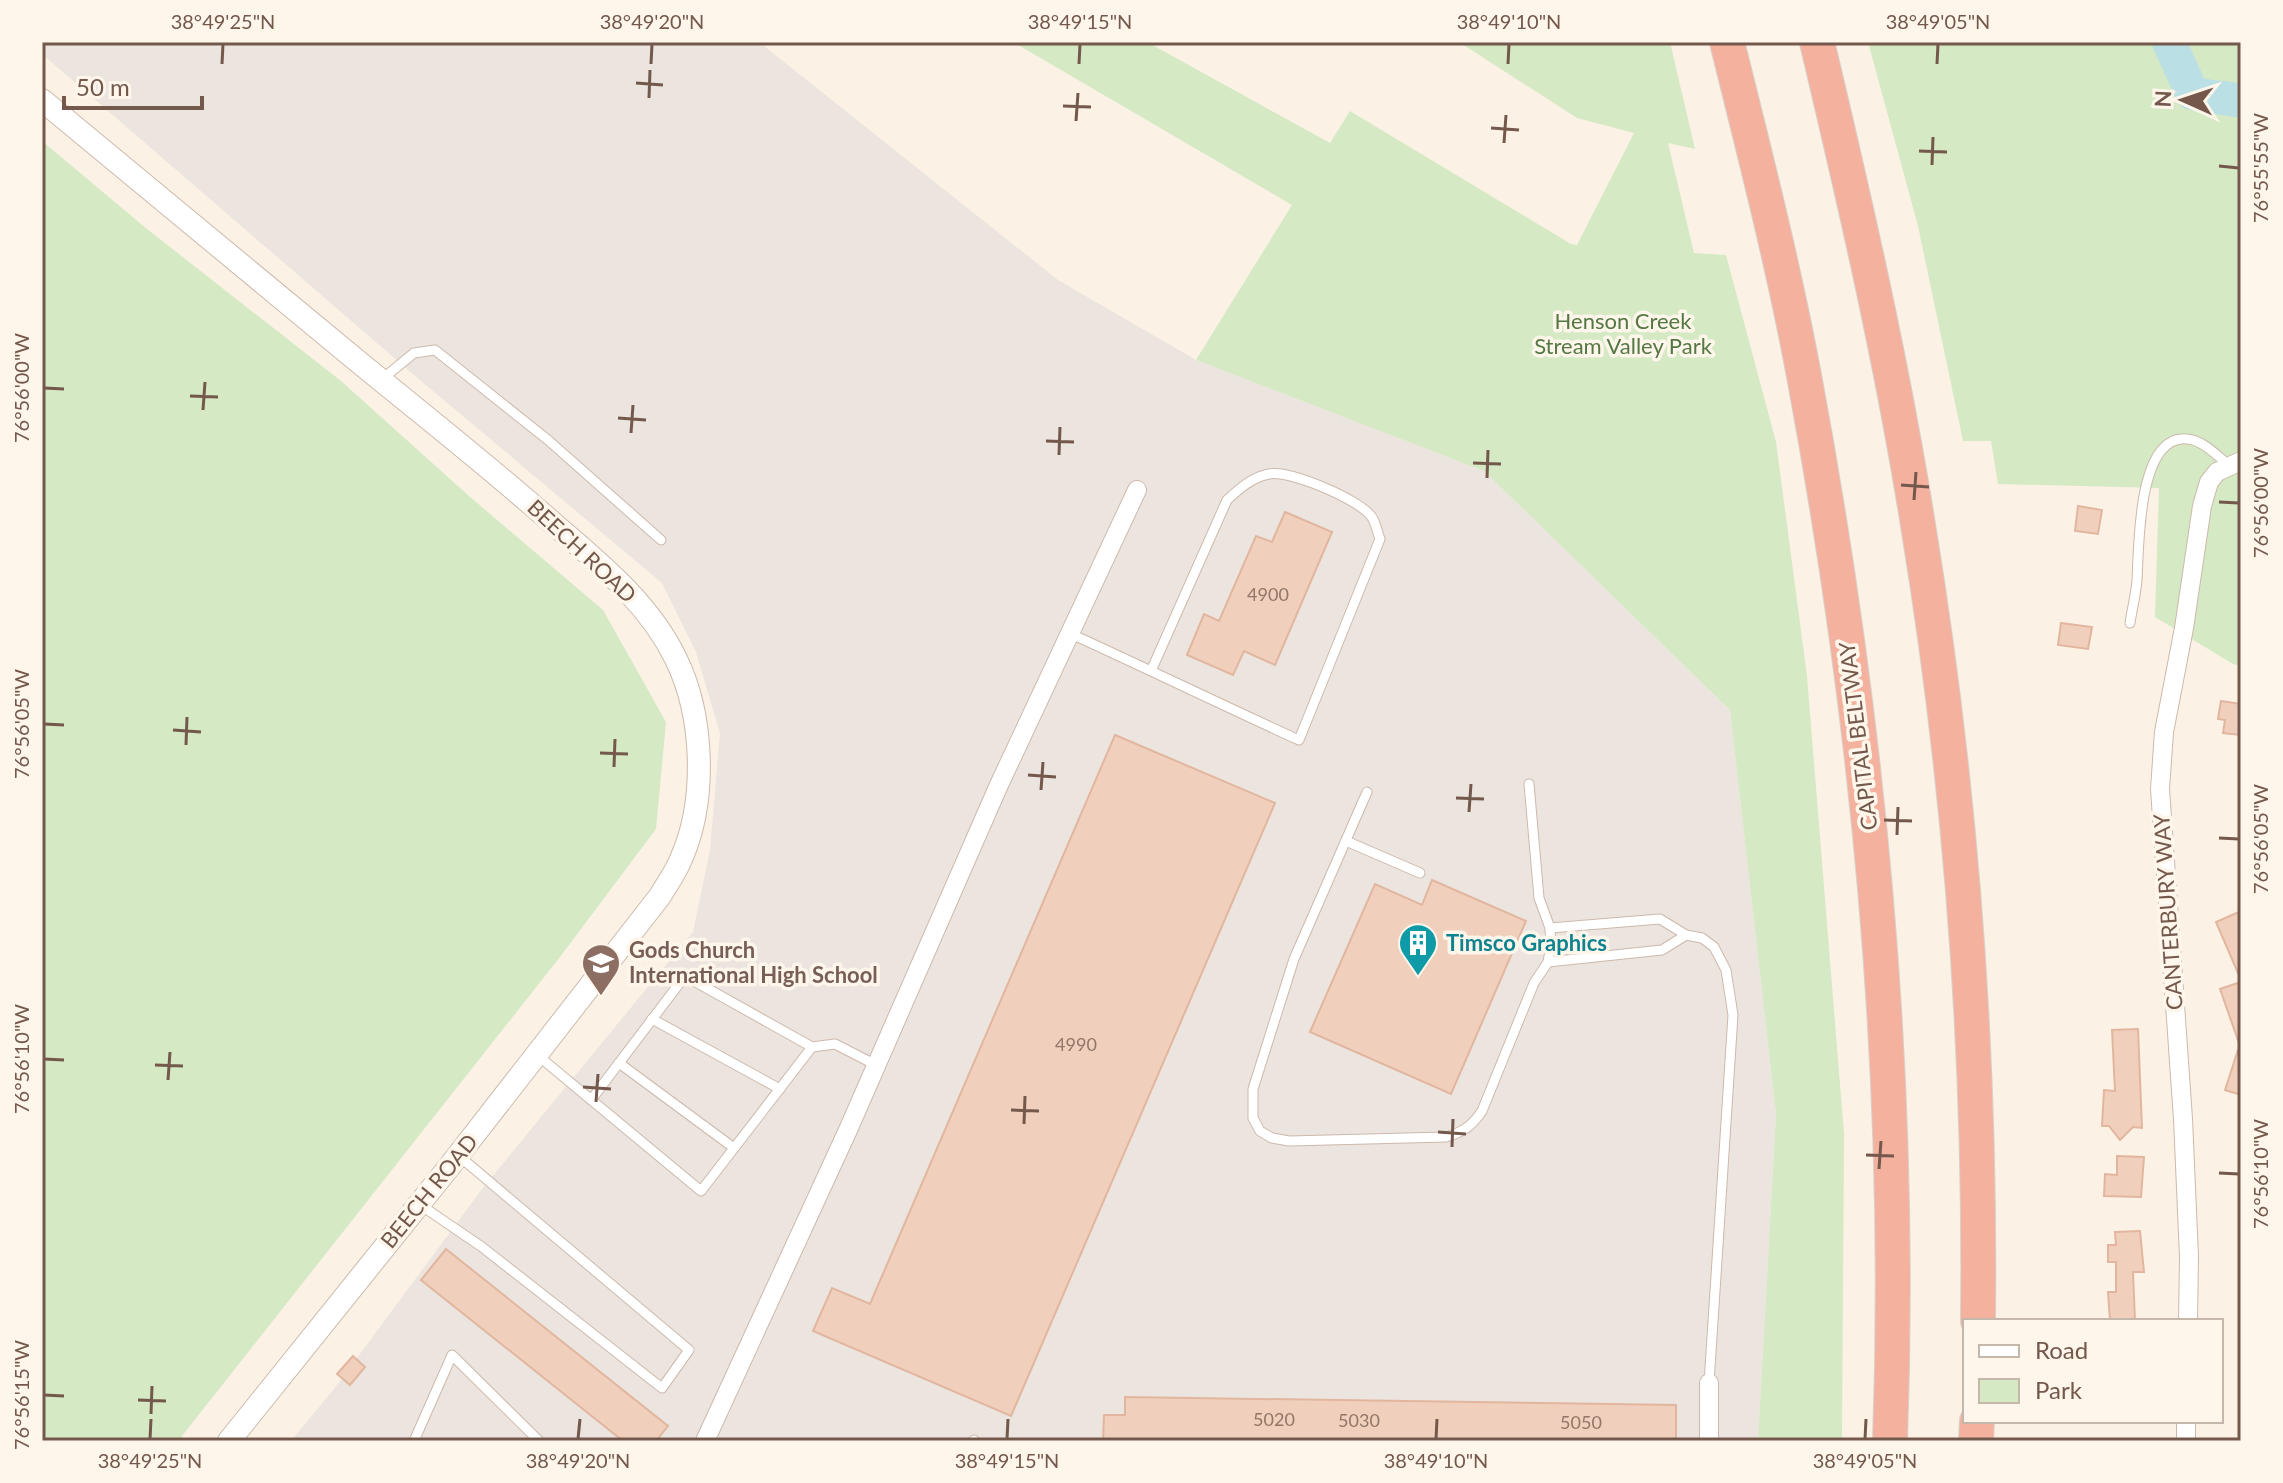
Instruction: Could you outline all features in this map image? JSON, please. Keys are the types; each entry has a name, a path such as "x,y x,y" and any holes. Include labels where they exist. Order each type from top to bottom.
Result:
{"highway":[{"name":"CAPITAL BELTWAY","path":"1727,42 1770,215 1805,379 1854,688 1873,864 1890,1144 1890,1441"},
{"path":"1817,42 1891,374 1918,526 1940,684 1969,999 1976,1140 1978,1319"}],"street":[{"name":"BEECH ROAD","path":"42,100 479,458 630,591 660,630 677,660 693,704 699,747 697,789 682,859 635,931 229,1441"},
{"name":"CANTERBURY WAY","path":"2188,1319 2189,1257 2183,1135 2160,789 2164,732 2202,506 2209,482 2235,463"},
{"path":"705,1441 1069,633 1137,490"},
{"path":"1709,1383 1709,1441"}],"lane":[{"path":"381,380 414,353 435,350 548,440 661,540"},
{"path":"2130,623 2137,583 2144,486 2157,458 2168,444 2184,438 2198,442 2235,463"},
{"path":"1069,633 1299,740 1380,539 1374,518 1359,504 1287,474 1269,474 1246,483 1227,500 1151,671"},
{"path":"1367,792 1294,959 1253,1089 1253,1118 1260,1131 1272,1138 1289,1141 1433,1138 1462,1133 1473,1124 1482,1111 1534,983 1548,962 1551,945 1550,928 1539,898 1529,784"},
{"path":"1346,841 1420,873"},
{"path":"1550,928 1660,919 1686,935 1702,938 1714,947 1726,970 1733,1015 1709,1383"},
{"path":"1548,962 1662,950 1686,935"},
{"path":"591,1100 685,976 812,1047 835,1044 877,1065"},
{"path":"652,1019 780,1089"},
{"path":"536,1054 701,1191 812,1047"},
{"path":"619,1063 734,1148"},
{"path":"419,1204 482,1247 662,1388 689,1350 458,1155"},
{"path":"414,1441 452,1355 539,1441"}],"shaded area":[{"path":"42,42 759,42 1058,280 1196,360 1484,471 1730,710 1776,1114 1758,1441 291,1441 334,1389 482,1189 693,932 710,850 720,733 696,652 662,583 421,381 42,54"}],"green space":[{"name":"Henson Creek Stream Valley Park","path":"1013,42 1147,42 1330,143 1350,111 1577,245 1634,133 1577,118 1459,42 1670,42 1695,149 1668,143 1694,253 1726,255 1776,442 1807,676 1844,1134 1842,1441 1758,1441 1776,1114 1730,710 1484,471 1196,360 1292,205"},
{"path":"1868,42 2241,42 2241,666 2155,617 2159,488 1998,484 1991,441 1963,441 1918,226"},
{"path":"42,141 147,229 341,381 603,610 666,722 656,829 560,957 178,1441 42,1441"}],"building":[{"path":"2078,506 2102,510 2098,534 2075,531"},
{"path":"1285,512 1332,532 1275,665 1244,651 1233,675 1187,655 1204,614 1219,621 1256,536 1272,542"},
{"path":"2061,623 2092,627 2088,649 2058,645"},
{"path":"2221,701 2241,704 2241,735 2223,733 2225,720 2218,719"},
{"path":"1115,735 1275,803 1011,1416 813,1331 832,1288 870,1304"},
{"name":"Timsco Graphics","path":"1432,880 1526,921 1451,1094 1310,1032 1375,884 1422,905"},
{"path":"2241,911 2241,980 2216,922"},
{"path":"2241,982 2241,1042 2239,1043 2220,989"},
{"path":"2138,1029 2142,1128 2133,1127 2120,1140 2109,1126 2102,1126 2104,1090 2115,1091 2112,1030"},
{"path":"2238,1050 2241,1050 2241,1095 2225,1090"},
{"path":"2117,1156 2144,1157 2141,1197 2104,1196 2105,1174 2117,1175"},
{"path":"2140,1231 2144,1272 2133,1272 2135,1319 2110,1319 2108,1292 2116,1292 2116,1262 2108,1262 2108,1245 2116,1245 2115,1232"},
{"path":"446,1249 668,1426 656,1441 623,1441 421,1280"},
{"path":"353,1356 365,1367 350,1385 337,1374"},
{"path":"1125,1397 1676,1405 1676,1441 1103,1441 1104,1415 1125,1415"}],"waterway":[{"path":"2169,42 2192,93 2241,101"}],"place":[{"name":"Timsco Graphics","path":"1418,977"},
{"name":"Gods Church International High School","path":"601,997"}]}
